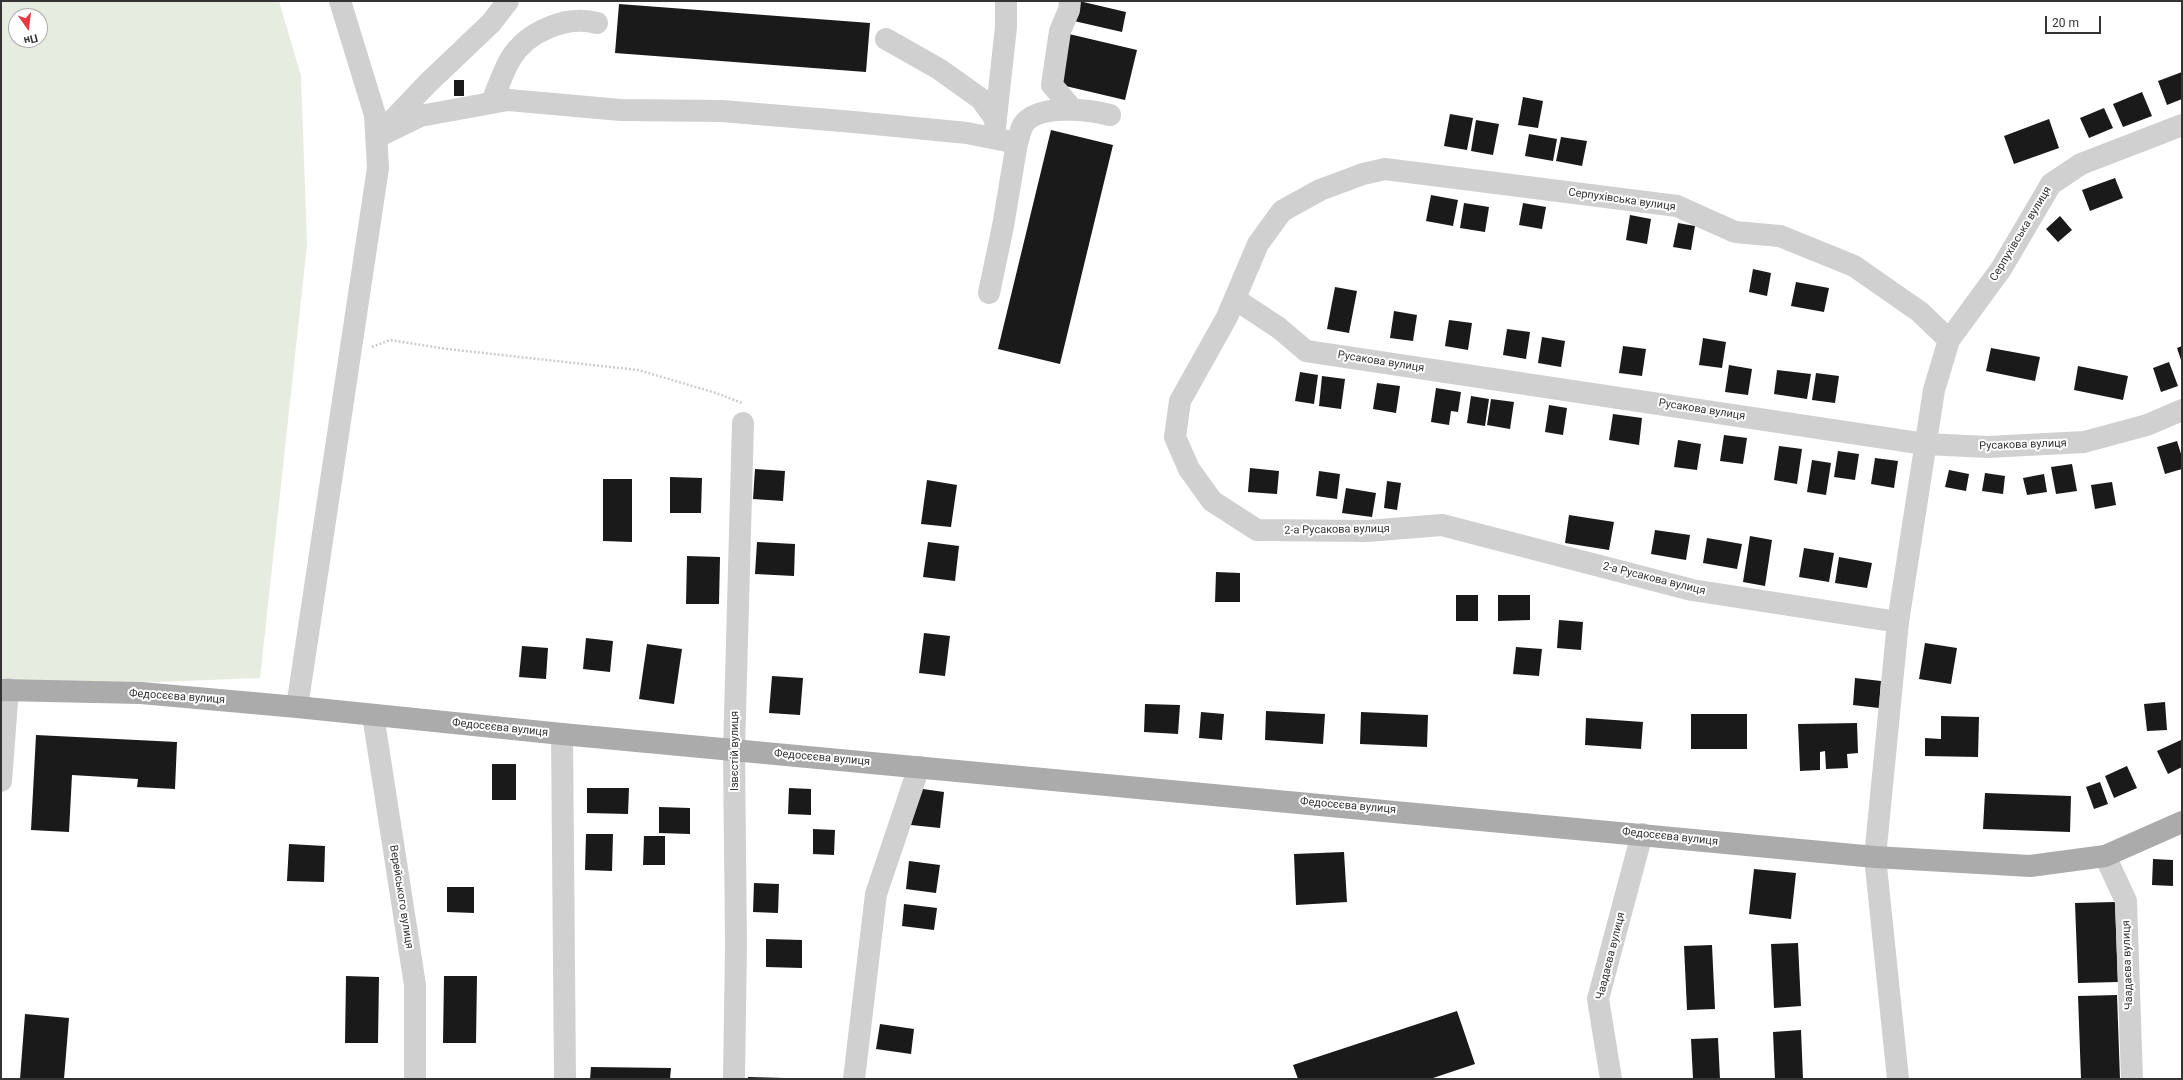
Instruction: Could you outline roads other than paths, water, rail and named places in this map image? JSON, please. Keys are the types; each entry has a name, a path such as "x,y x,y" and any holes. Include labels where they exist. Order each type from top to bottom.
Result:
{"main road":[{"name":"Федосєєва вулиця","path":"4,689 141,694 297,707 562,734 1152,788 1875,857 2030,866 2105,856 2182,822"}],"street":[{"path":"297,707 378,168 375,115 340,1"},
{"path":"376,137 427,84 491,23 508,1"},
{"path":"995,129 1006,1"},
{"path":"1070,1 1069,10 1060,31 1052,85 1073,110"},
{"path":"491,103 511,58 523,44 539,32 583,19 597,23"},
{"path":"886,39 939,69 981,99 995,129 1017,143"},
{"path":"376,137 420,116 508,100 621,110 722,112 967,133 995,129"},
{"path":"989,293 1003,226 1017,143 1023,124 1034,116 1056,111 1087,110 1110,115"},
{"name":"Серпухівська вулиця","path":"1385,169 1677,206 1736,232 1780,236 1854,266 1920,312 1949,340 2002,269 2050,184 2081,164 2182,125"},
{"name":"2-а Русакова вулиця","path":"1385,169 1362,174 1320,190 1282,211 1258,244 1227,317 1180,401 1174,437 1189,469 1212,501 1257,530 1367,531 1442,525 1692,590 1898,622"},
{"name":"Русакова вулиця","path":"1235,299 1279,328 1306,351 1925,444 1988,447 2084,442 2147,425 2182,410"},
{"path":"1898,1079 1875,857 1898,622 1934,390 1949,340"},
{"name":"Ізвєстій вулиця","path":"734,1079 736,945 734,750 742,423"},
{"path":"1,781 4,689"},
{"name":"Верейського вулиця","path":"374,715 415,985 415,1079"},
{"path":"562,734 565,1079"},
{"path":"854,1079 876,894 919,767"},
{"name":"Чаадаєва вулиця","path":"1611,1079 1598,999 1642,834"},
{"name":"Чаадаєва вулиця","path":"2105,856 2126,901 2132,1079"}]}
